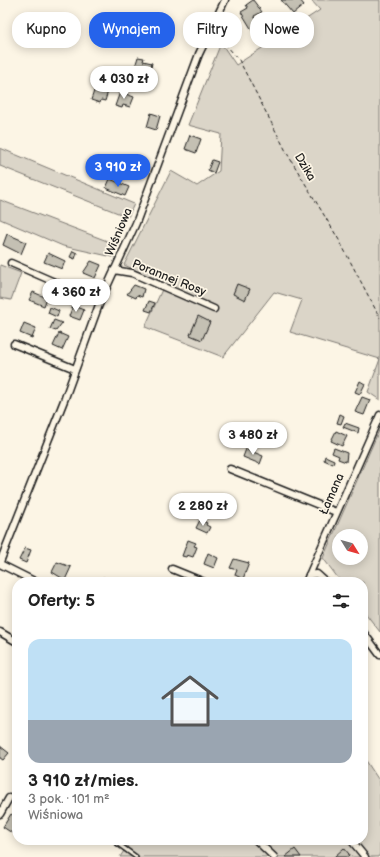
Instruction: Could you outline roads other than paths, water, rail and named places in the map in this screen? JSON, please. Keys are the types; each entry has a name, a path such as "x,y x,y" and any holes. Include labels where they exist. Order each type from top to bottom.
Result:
{"street":[{"name":"Wiśniowa","path":"0,563 100,302 136,223 179,102 208,32 225,0"},
{"path":"11,263 100,302"},
{"name":"Porannej Rosy","path":"114,270 132,272 214,308"},
{"path":"14,344 75,369"},
{"name":"Łamana","path":"309,575 380,415"},
{"path":"230,469 336,512"},
{"path":"0,563 27,577"},
{"path":"172,569 192,577"},
{"path":"309,575 317,574 320,577"},
{"path":"0,632 12,639"},
{"path":"368,639 380,655"},
{"path":"0,814 9,798"},
{"path":"261,845 274,857"},
{"path":"355,845 365,857"}],"lane":[{"path":"120,845 136,857"}]}
